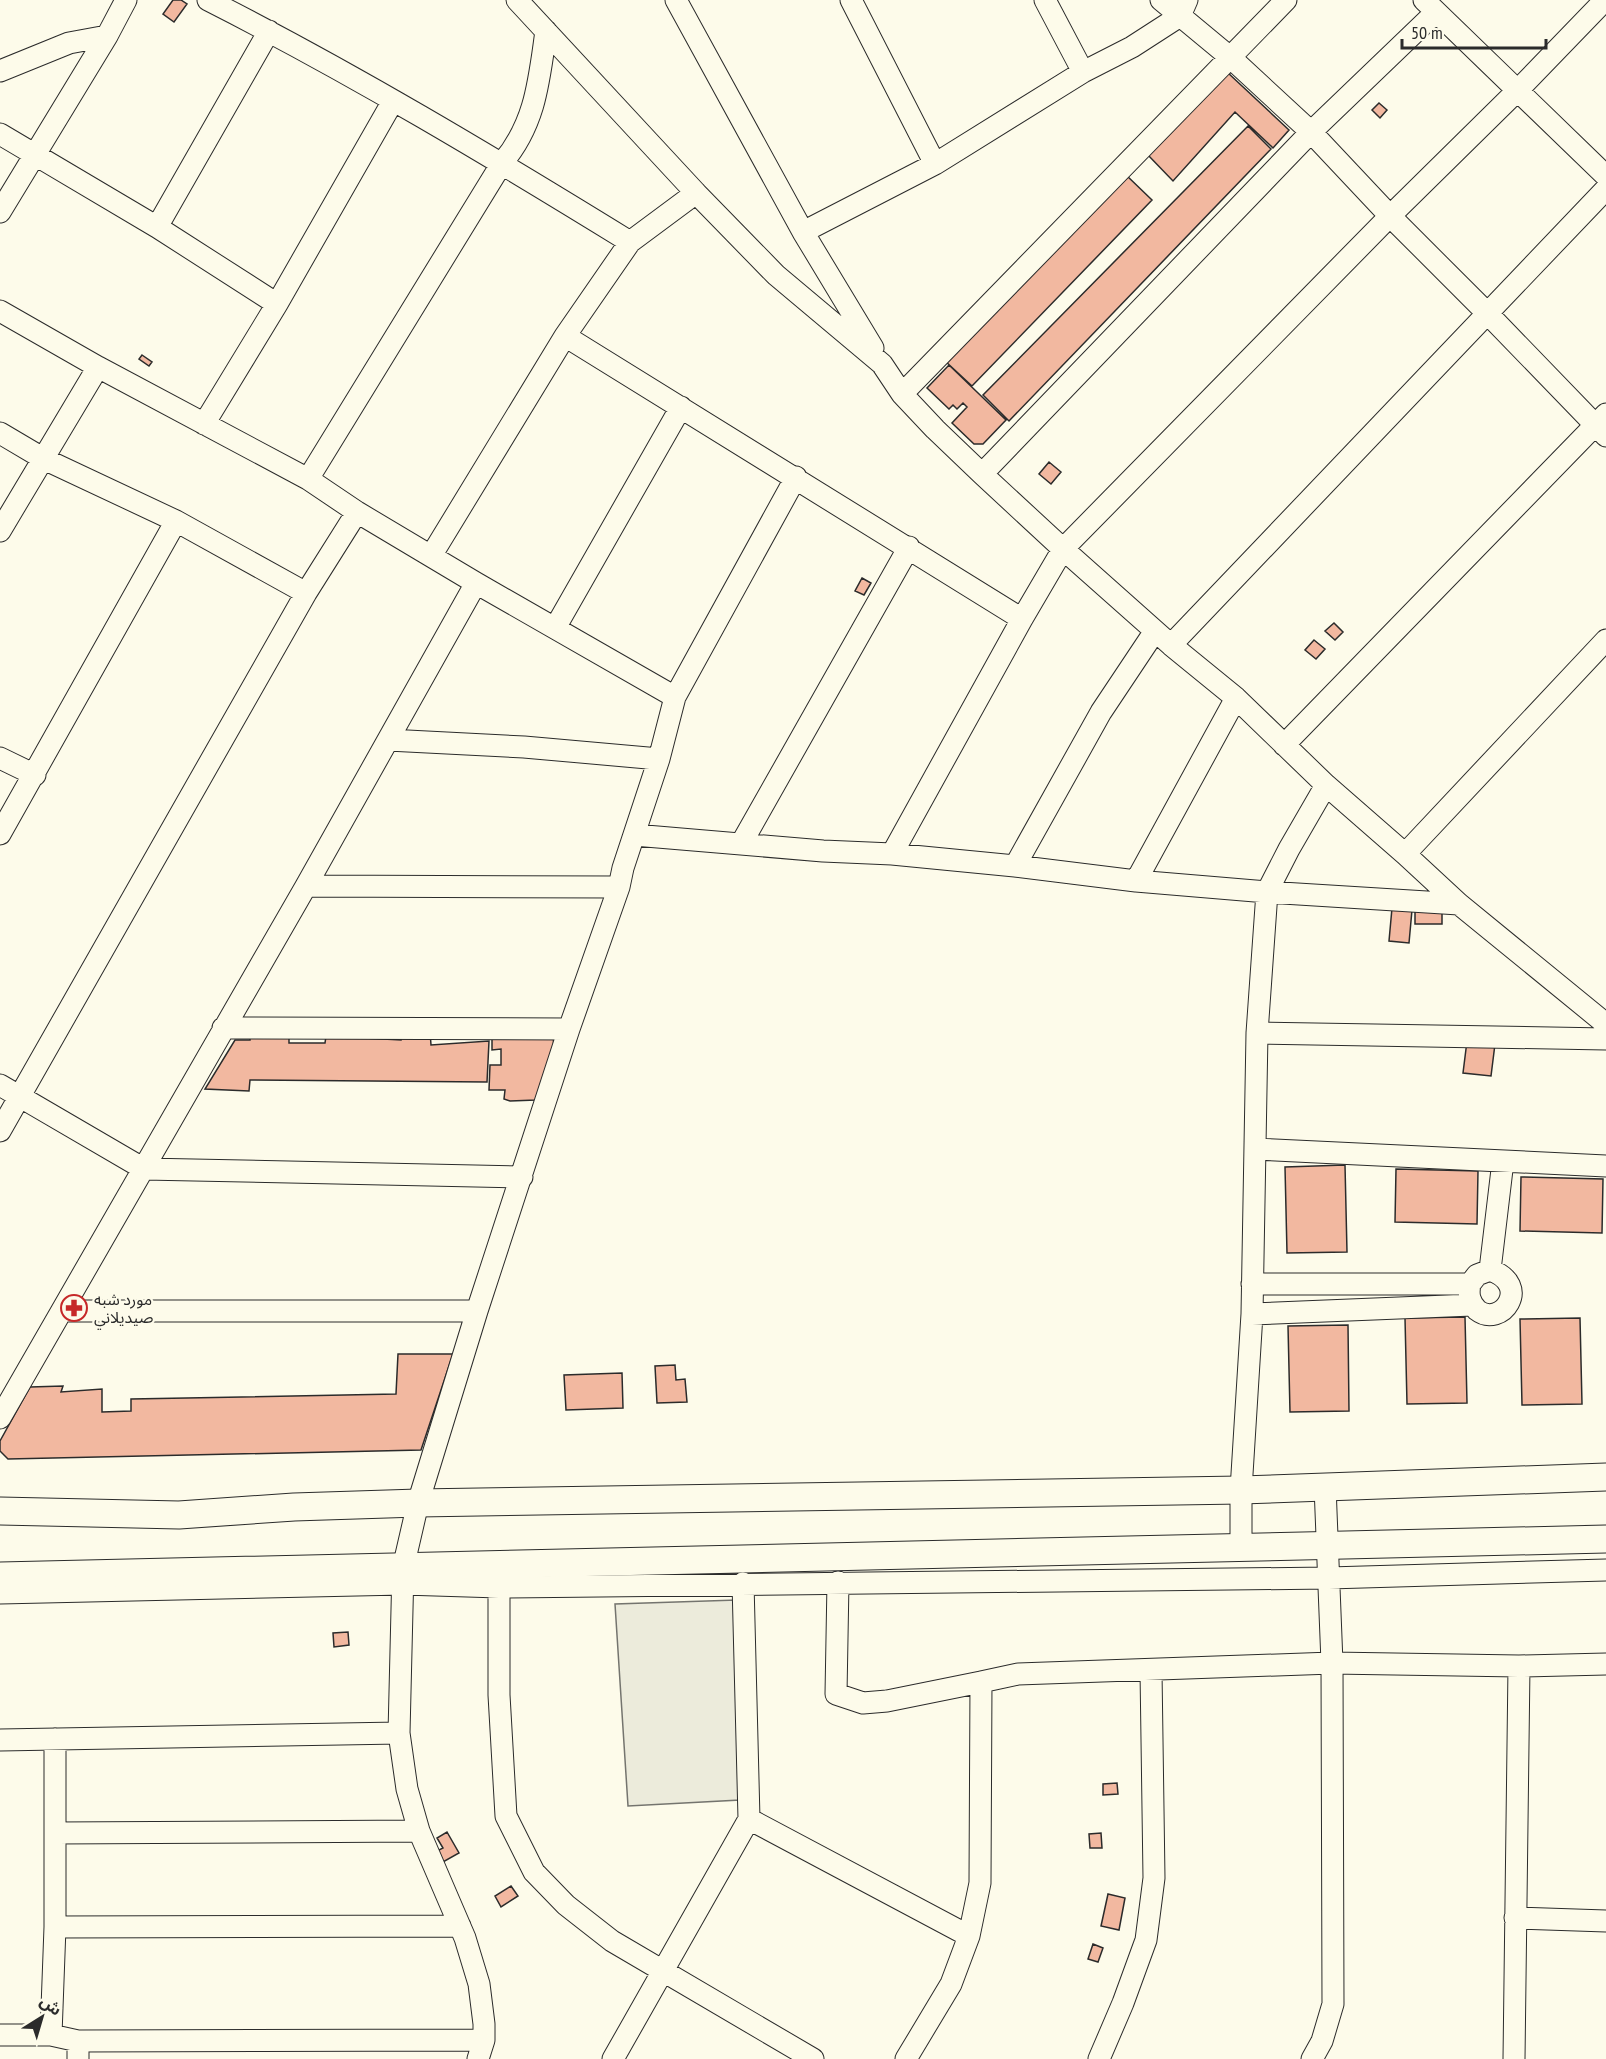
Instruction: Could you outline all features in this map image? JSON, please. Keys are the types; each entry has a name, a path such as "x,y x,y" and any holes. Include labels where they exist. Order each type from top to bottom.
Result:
{"main road":[{"path":"0,1510 179,1515 294,1507 418,1503 1241,1490 1606,1477"},
{"path":"0,1576 403,1576 1241,1547 1606,1539"}],"street":[{"path":"0,212 107,36 126,0"},
{"path":"208,0 269,31 502,163 630,242"},
{"path":"517,0 696,193 777,274 882,364"},
{"path":"676,0 803,232 902,394 935,429 1063,549 1163,638 1236,698 1326,785 1460,904 1606,1024"},
{"path":"851,0 935,164"},
{"path":"1045,0 1083,72"},
{"path":"1161,0 1184,8 1231,58 1311,132 1390,216 1602,425 1284,745"},
{"path":"902,394 1286,0"},
{"path":"892,854 1063,549 1605,0"},
{"path":"982,474 1430,6 1606,176"},
{"path":"803,232 935,164 1083,72 1132,47 1184,8"},
{"path":"157,227 269,31"},
{"path":"308,479 522,134 535,102 546,31"},
{"path":"0,71 69,43 107,36"},
{"path":"204,424 277,304 393,101"},
{"path":"0,134 157,227 277,304"},
{"path":"1015,866 1101,712 1163,638 1488,314 1606,189"},
{"path":"431,556 565,336 630,242 696,193"},
{"path":"0,311 98,367 308,479 357,513 476,584 675,697"},
{"path":"565,336 1022,619"},
{"path":"0,531 98,367"},
{"path":"555,628 681,407"},
{"path":"0,433 44,459 176,521 306,593"},
{"path":"0,2035 51,2035 78,2050 481,2049 484,2024 479,1984 465,1938 419,1832 407,1789 399,1734 403,1576 418,1503 477,1311 569,1029 619,887 659,759 675,697 796,477"},
{"path":"0,1131 306,593 357,513"},
{"path":"0,834 176,521"},
{"path":"741,844 909,547"},
{"path":"0,1418 306,886 476,584"},
{"path":"1405,854 1606,640"},
{"path":"1136,881 1236,698"},
{"path":"388,740 524,747 659,759"},
{"path":"0,758 35,775"},
{"path":"1241,1547 1241,1490 1252,1314 1257,1033 1267,892 1288,849 1326,785"},
{"path":"634,835 823,851 892,854 1136,881 1267,892 1460,904"},
{"path":"306,886 619,887"},
{"path":"223,1028 569,1029"},
{"path":"1257,1033 1606,1039"},
{"path":"0,1085 144,1169 522,1177"},
{"path":"1255,1149 1606,1166"},
{"path":"1490,1270 1503,1161"},
{"path":"1490,1270 1508,1280 1512,1291 1510,1302 1503,1311 1492,1315 1481,1313 1472,1305 1468,1295 1470,1284 1477,1275 1490,1270"},
{"path":"1252,1284 1470,1284"},
{"path":"1252,1314 1472,1305"},
{"path":"62,1311 477,1311"},
{"path":"1312,2059 1322,2041 1333,2004 1332,1663 1325,1486"},
{"path":"0,1593 403,1576 499,1587 1329,1578 1606,1570"},
{"path":"838,1582 836,1695 863,1703 887,1701 1018,1674 1332,1663 1519,1666 1606,1664"},
{"path":"613,2059 749,1819 743,1583"},
{"path":"499,1587 499,1695 506,1816 534,1872 566,1905 612,1941 813,2059"},
{"path":"1514,2059 1519,1666"},
{"path":"1099,2059 1146,1940 1154,1878 1151,1671"},
{"path":"906,2059 951,1984 969,1936 980,1883 981,1682"},
{"path":"0,1740 399,1734"},
{"path":"51,2035 55,1927 55,1739"},
{"path":"749,1819 969,1936"},
{"path":"55,1833 419,1832"},
{"path":"1515,1918 1606,1921"},
{"path":"55,1927 460,1926"}],"shaded area":[{"path":"737,1600 740,1800 628,1806 615,1604"}],"building":[{"path":"173,0 181,0 187,4 174,22 163,14"},
{"path":"1227,72 1289,130 1273,148 1235,112 1173,181 1147,154"},
{"path":"1379,103 1387,110 1380,118 1372,110"},
{"path":"1248,126 1271,149 1009,421 983,395"},
{"path":"1125,174 1152,200 972,386 944,360"},
{"path":"142,355 152,362 149,366 139,359"},
{"path":"949,365 1006,420 983,444 974,444 952,423 967,407 963,403 957,409 953,405 949,409 927,388"},
{"path":"1049,462 1061,472 1051,484 1039,474"},
{"path":"862,578 871,583 864,595 855,591"},
{"path":"1334,623 1343,632 1335,640 1325,631"},
{"path":"1314,640 1325,649 1316,659 1305,650"},
{"path":"1415,907 1442,908 1442,924 1415,924"},
{"path":"1392,908 1412,910 1409,943 1389,941"},
{"path":"430,1031 431,1045 489,1041 487,1082 250,1080 249,1091 205,1089 235,1040 289,1034 289,1043 325,1043 326,1036 401,1040 401,1032"},
{"path":"492,1032 553,1033 554,1049 536,1100 510,1101 504,1099 505,1090 489,1090 490,1065 501,1065 501,1049 492,1050"},
{"path":"1468,1033 1496,1036 1491,1076 1463,1073"},
{"path":"1345,1165 1347,1252 1287,1253 1285,1167"},
{"path":"1396,1169 1478,1171 1477,1224 1395,1222"},
{"path":"1521,1177 1603,1179 1602,1233 1520,1231"},
{"path":"1465,1317 1467,1403 1407,1404 1405,1318"},
{"path":"1580,1318 1582,1404 1522,1405 1520,1319"},
{"path":"1348,1325 1349,1411 1290,1412 1288,1326"},
{"path":"398,1354 453,1354 421,1450 8,1459 0,1451 0,1441 30,1387 63,1386 61,1392 102,1389 102,1412 131,1411 131,1399 396,1394"},
{"path":"675,1365 676,1380 685,1379 687,1402 657,1403 655,1366"},
{"path":"622,1373 623,1408 566,1410 564,1375"},
{"path":"348,1632 349,1645 334,1647 333,1633"},
{"path":"1117,1783 1118,1794 1103,1795 1103,1784"},
{"path":"447,1832 459,1853 443,1862 437,1851 443,1848 437,1838"},
{"path":"1101,1833 1102,1848 1090,1848 1089,1834"},
{"path":"511,1886 518,1896 501,1907 495,1896"},
{"path":"1108,1894 1125,1898 1119,1930 1101,1926"},
{"path":"1093,1944 1103,1948 1098,1962 1088,1959"}],"place":[{"name":"مورد شبه صيديلاني","path":"74,1308"}]}
